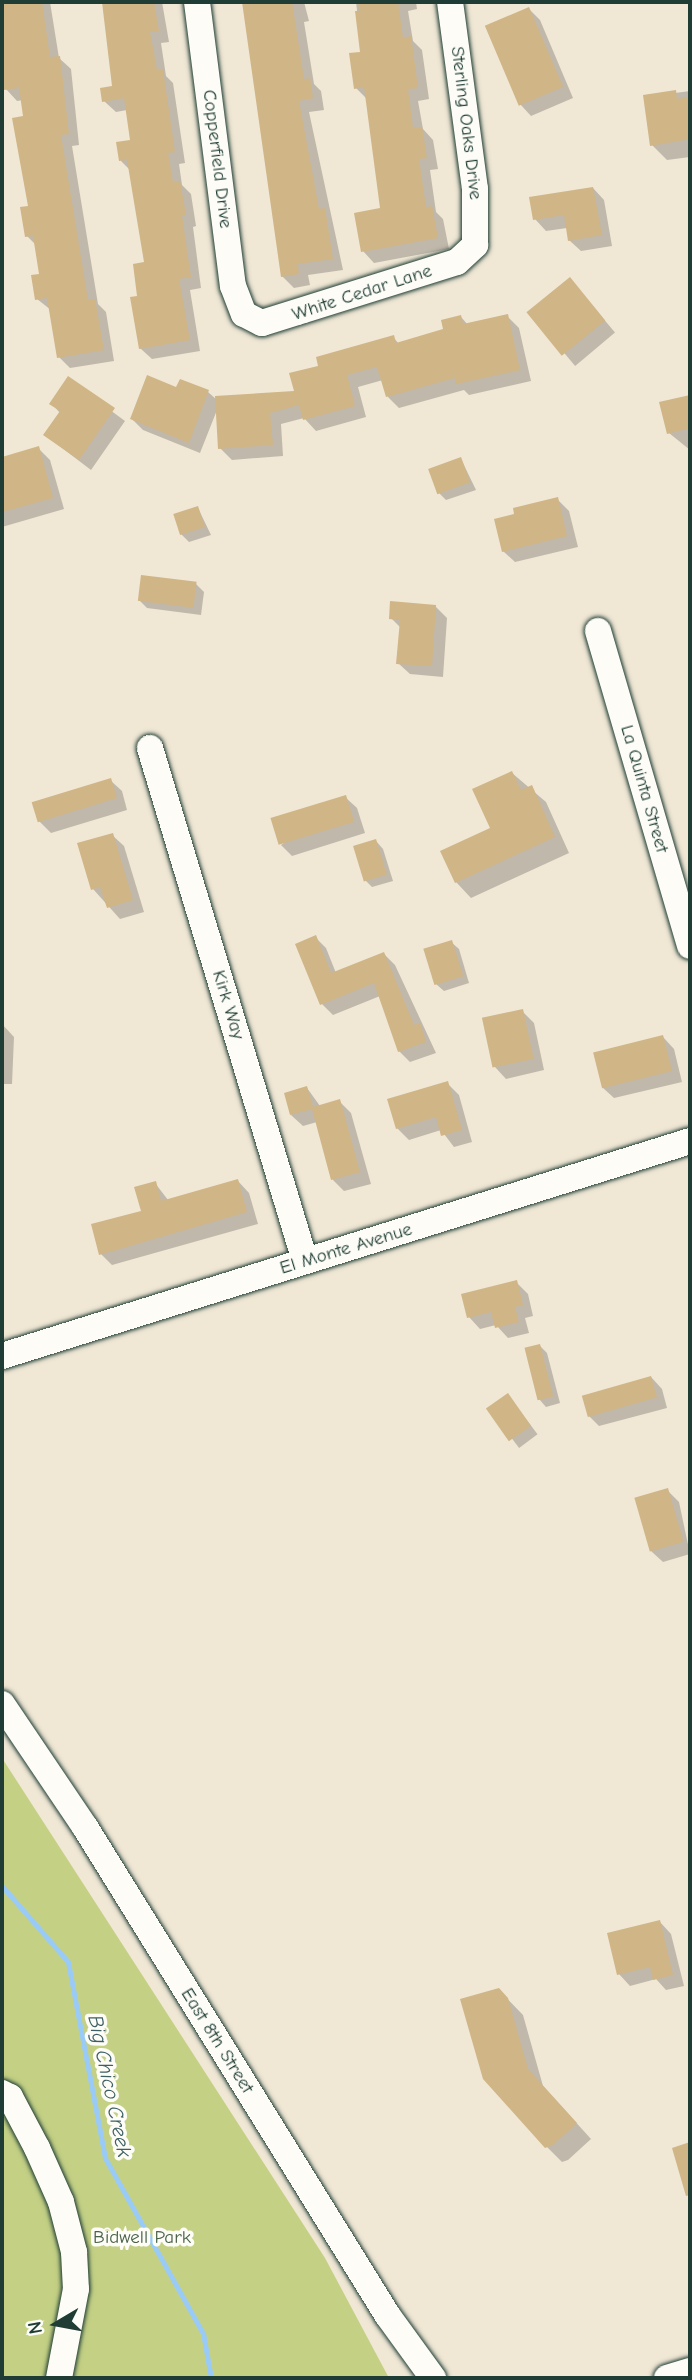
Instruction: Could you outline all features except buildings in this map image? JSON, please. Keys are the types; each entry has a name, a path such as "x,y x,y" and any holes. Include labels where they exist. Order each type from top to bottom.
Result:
{"street":[{"name":"Copperfield Drive","path":"197,2 233,286 244,314"},
{"name":"Sterling Oaks Drive","path":"450,2 474,178 475,245"},
{"name":"White Cedar Lane","path":"244,314 262,323 285,319 457,262 475,245"},
{"name":"La Quinta Street","path":"598,631 690,946"},
{"name":"Kirk Way","path":"150,748 305,1261"},
{"name":"El Monte Avenue","path":"2,1356 690,1141"},
{"name":"East 8th Street","path":"2,1704 85,1827 387,2316 433,2378"},
{"path":"2,2092 10,2097 37,2148 61,2202 74,2252 76,2289 59,2378"},
{"path":"667,2378 690,2371"}],"green space":[{"name":"Bidwell Park","path":"2,1758 325,2258 389,2378 2,2378"}],"waterway":[{"name":"Big Chico Creek","path":"2,1886 68,1962 105,2158 203,2333 211,2378"}]}
